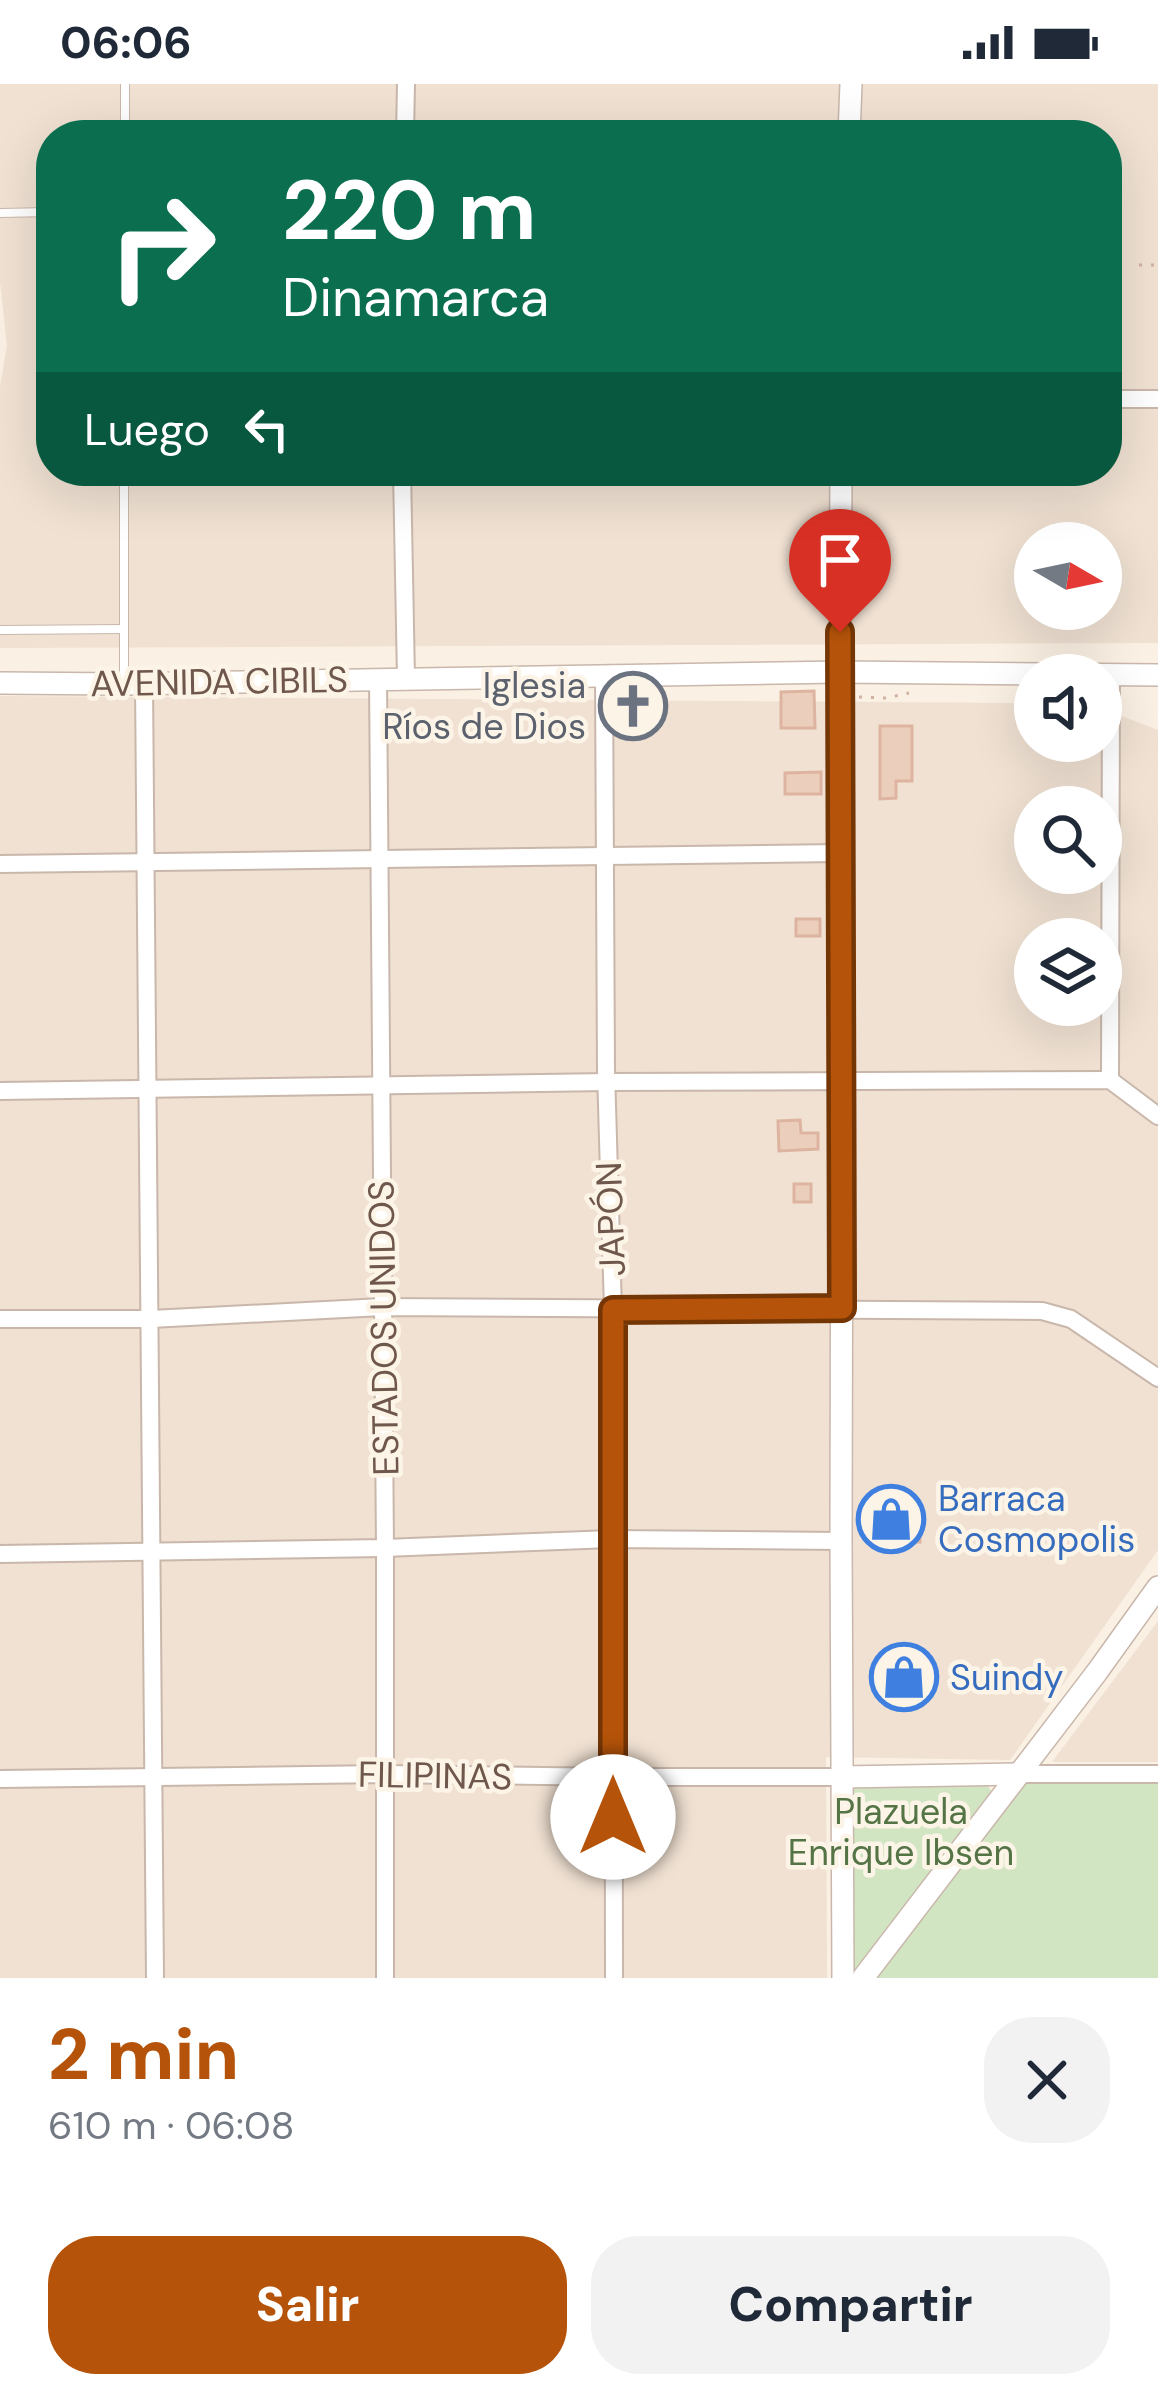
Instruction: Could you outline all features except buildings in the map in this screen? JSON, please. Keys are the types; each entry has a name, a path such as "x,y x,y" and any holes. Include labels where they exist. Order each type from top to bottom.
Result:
{"street":[{"path":"405,120 406,84"},
{"path":"850,120 851,84"},
{"path":"1122,399 1158,399"},
{"path":"402,486 406,678"},
{"path":"841,486 844,1978"},
{"name":"AVENIDA CIBILS","path":"0,682 1014,673"},
{"name":"AVENIDA CIBILS","path":"1122,674 1158,675"},
{"name":"JAPÓN","path":"604,675 613,1310 614,1978"},
{"name":"ESTADOS UNIDOS","path":"377,679 385,1978"},
{"path":"134,684 146,862 155,1978"},
{"path":"1111,1080 1112,762"},
{"path":"0,864 839,853"},
{"path":"0,1091 1111,1080 1158,1116"},
{"path":"0,1319 151,1319 382,1307 842,1308 1057,1314 1158,1378"},
{"path":"0,1553 385,1548 611,1539 841,1541"},
{"path":"863,1978 1158,1587"},
{"name":"FILIPINAS","path":"0,1779 1158,1774"}],"lane":[{"path":"124,120 125,84"},
{"path":"0,213 36,212"},
{"path":"124,486 124,629 134,684"},
{"path":"0,630 124,629"}],"path":[{"path":"1139,265 1158,265"}],"shaded area":[{"path":"0,84 1158,84 1158,643 0,648 0,386 7,346 0,282"},
{"path":"0,696 1014,703 1014,762 1122,762 1122,716 1158,730 1158,1550 1010,1760 826,1757 827,1978 0,1978"},
{"path":"1158,1621 1158,1762 1052,1762"}],"green space":[{"path":"1158,1782 1158,1978 876,1978 1025,1783"},
{"name":"Plazuela Enrique Ibsen","path":"987,1785 992,1792 853,1969 851,1790 854,1786"}],"place":[{"name":"Iglesia Ríos de Dios","path":"633,706"},
{"name":"Barraca Cosmopolis","path":"891,1519"},
{"name":"Suindy","path":"904,1677"}],"route":[{"path":"613,1817 613,1310 842,1308 840,632"}]}
